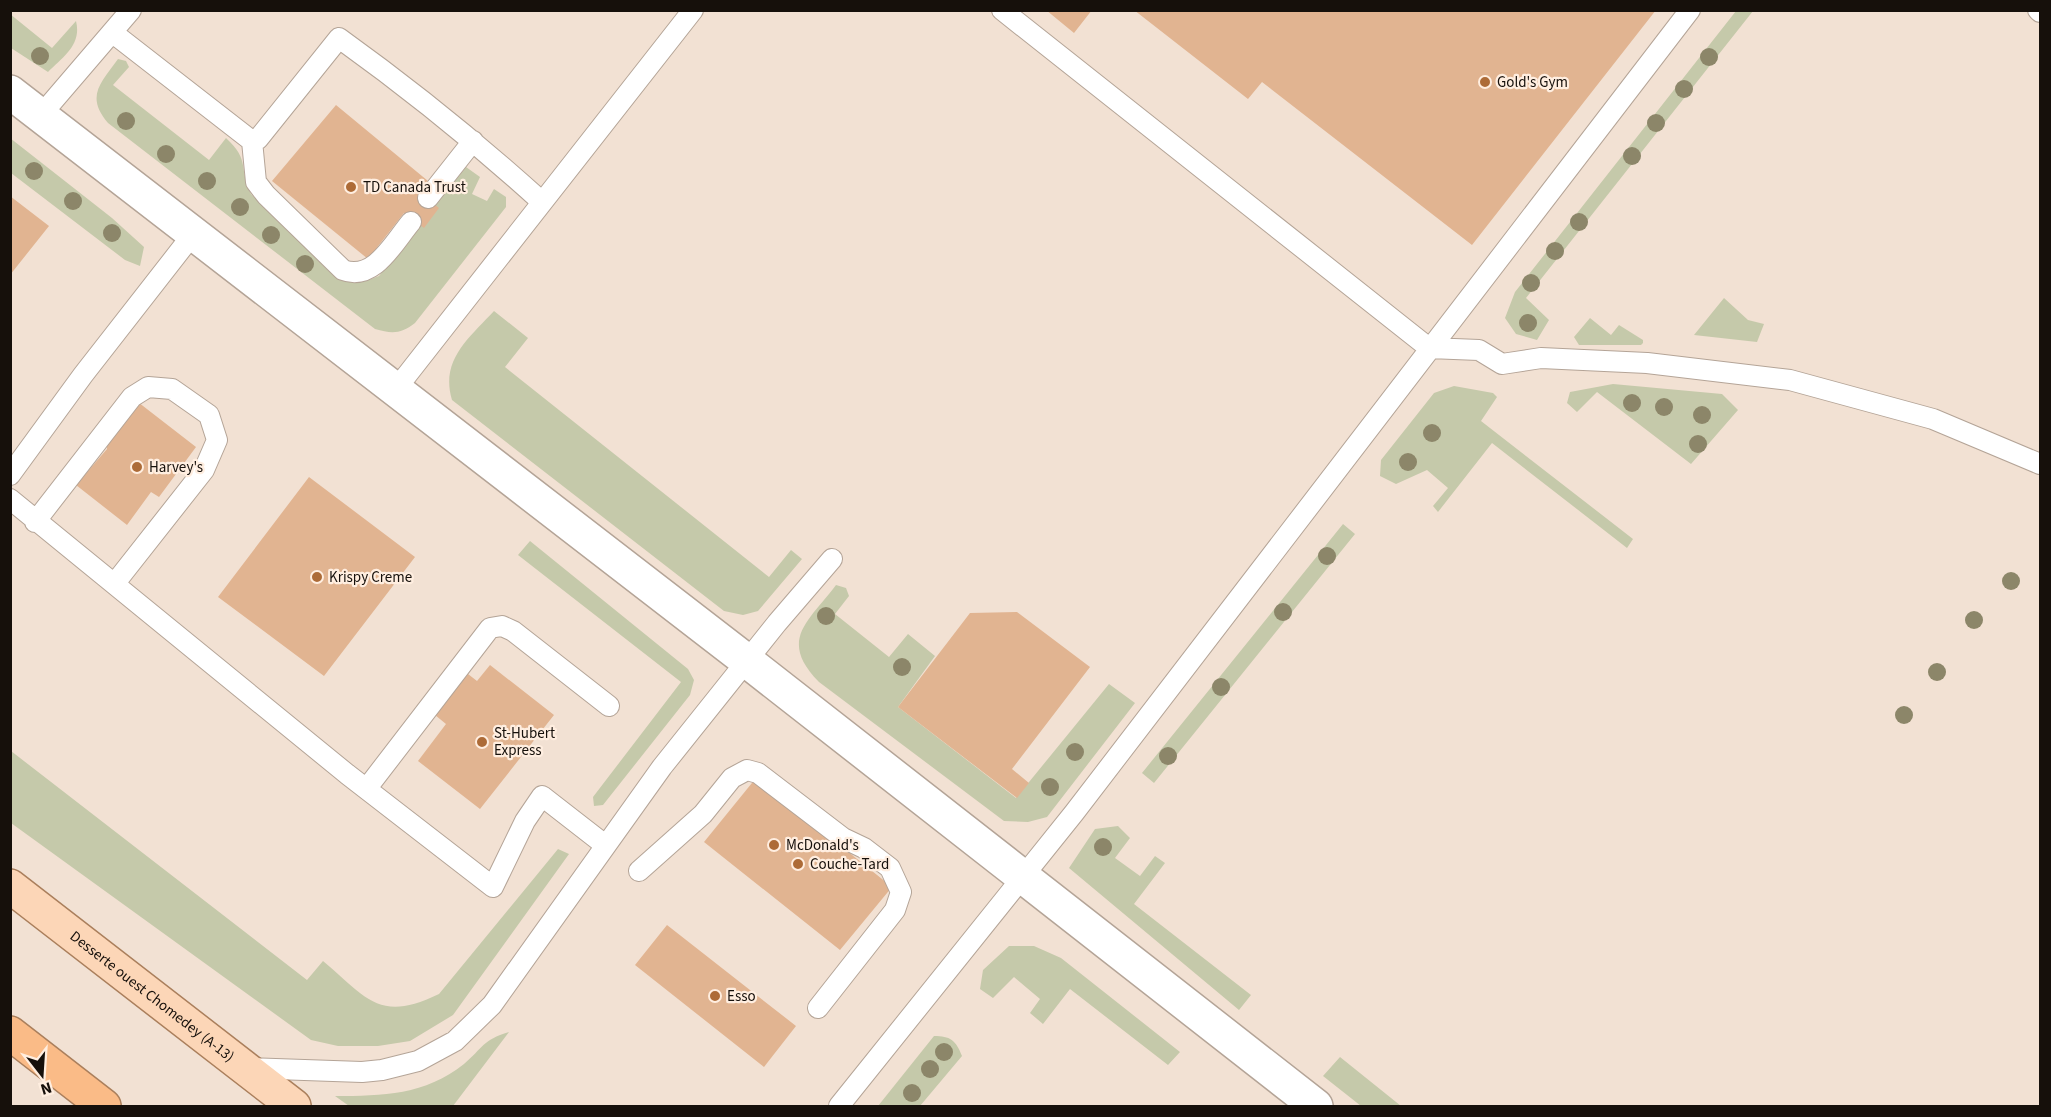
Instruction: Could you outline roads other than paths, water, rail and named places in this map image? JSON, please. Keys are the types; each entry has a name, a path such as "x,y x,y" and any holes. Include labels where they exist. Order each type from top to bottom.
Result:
{"highway":[{"path":"10,1034 104,1107"}],"main road":[{"name":"Desserte ouest Chomedey (A-13)","path":"10,886 294,1107"}],"street":[{"path":"10,92 747,661 1316,1107"}],"lane":[{"path":"41,116 131,10"},
{"path":"396,389 693,10"},
{"path":"1002,10 1429,348 1479,350 1502,364 1541,358 1647,363 1790,380 1933,419 2040,464"},
{"path":"839,1107 1022,878 1690,10"},
{"path":"113,33 252,141 256,182 266,195 343,270 359,273 373,267 411,222"},
{"path":"252,141 258,139 339,38 413,91 542,202"},
{"path":"428,198 472,141"},
{"path":"10,475 76,384 194,234"},
{"path":"35,522 132,397 144,389 160,386 172,389 209,415 217,440 204,470 115,583"},
{"path":"10,499 35,522 115,583 366,788 493,887 525,821 542,796 605,844"},
{"path":"244,1068 362,1072 402,1066 418,1061 455,1041 492,1005 662,767 832,559"},
{"path":"366,788 490,628 502,626 513,631 609,706"},
{"path":"639,871 703,814 732,778 747,770 758,773 843,838 864,848 890,868 901,892 895,910 818,1008"}],"place":[{"name":"Gold's Gym","path":"1485,82"},
{"name":"TD Canada Trust","path":"351,187"},
{"name":"Harvey's","path":"137,467"},
{"name":"Krispy Creme","path":"317,577"},
{"name":"St-Hubert Express","path":"482,742"},
{"name":"McDonald's","path":"774,845"},
{"name":"Couche-Tard","path":"798,864"},
{"name":"Esso","path":"715,996"}]}
